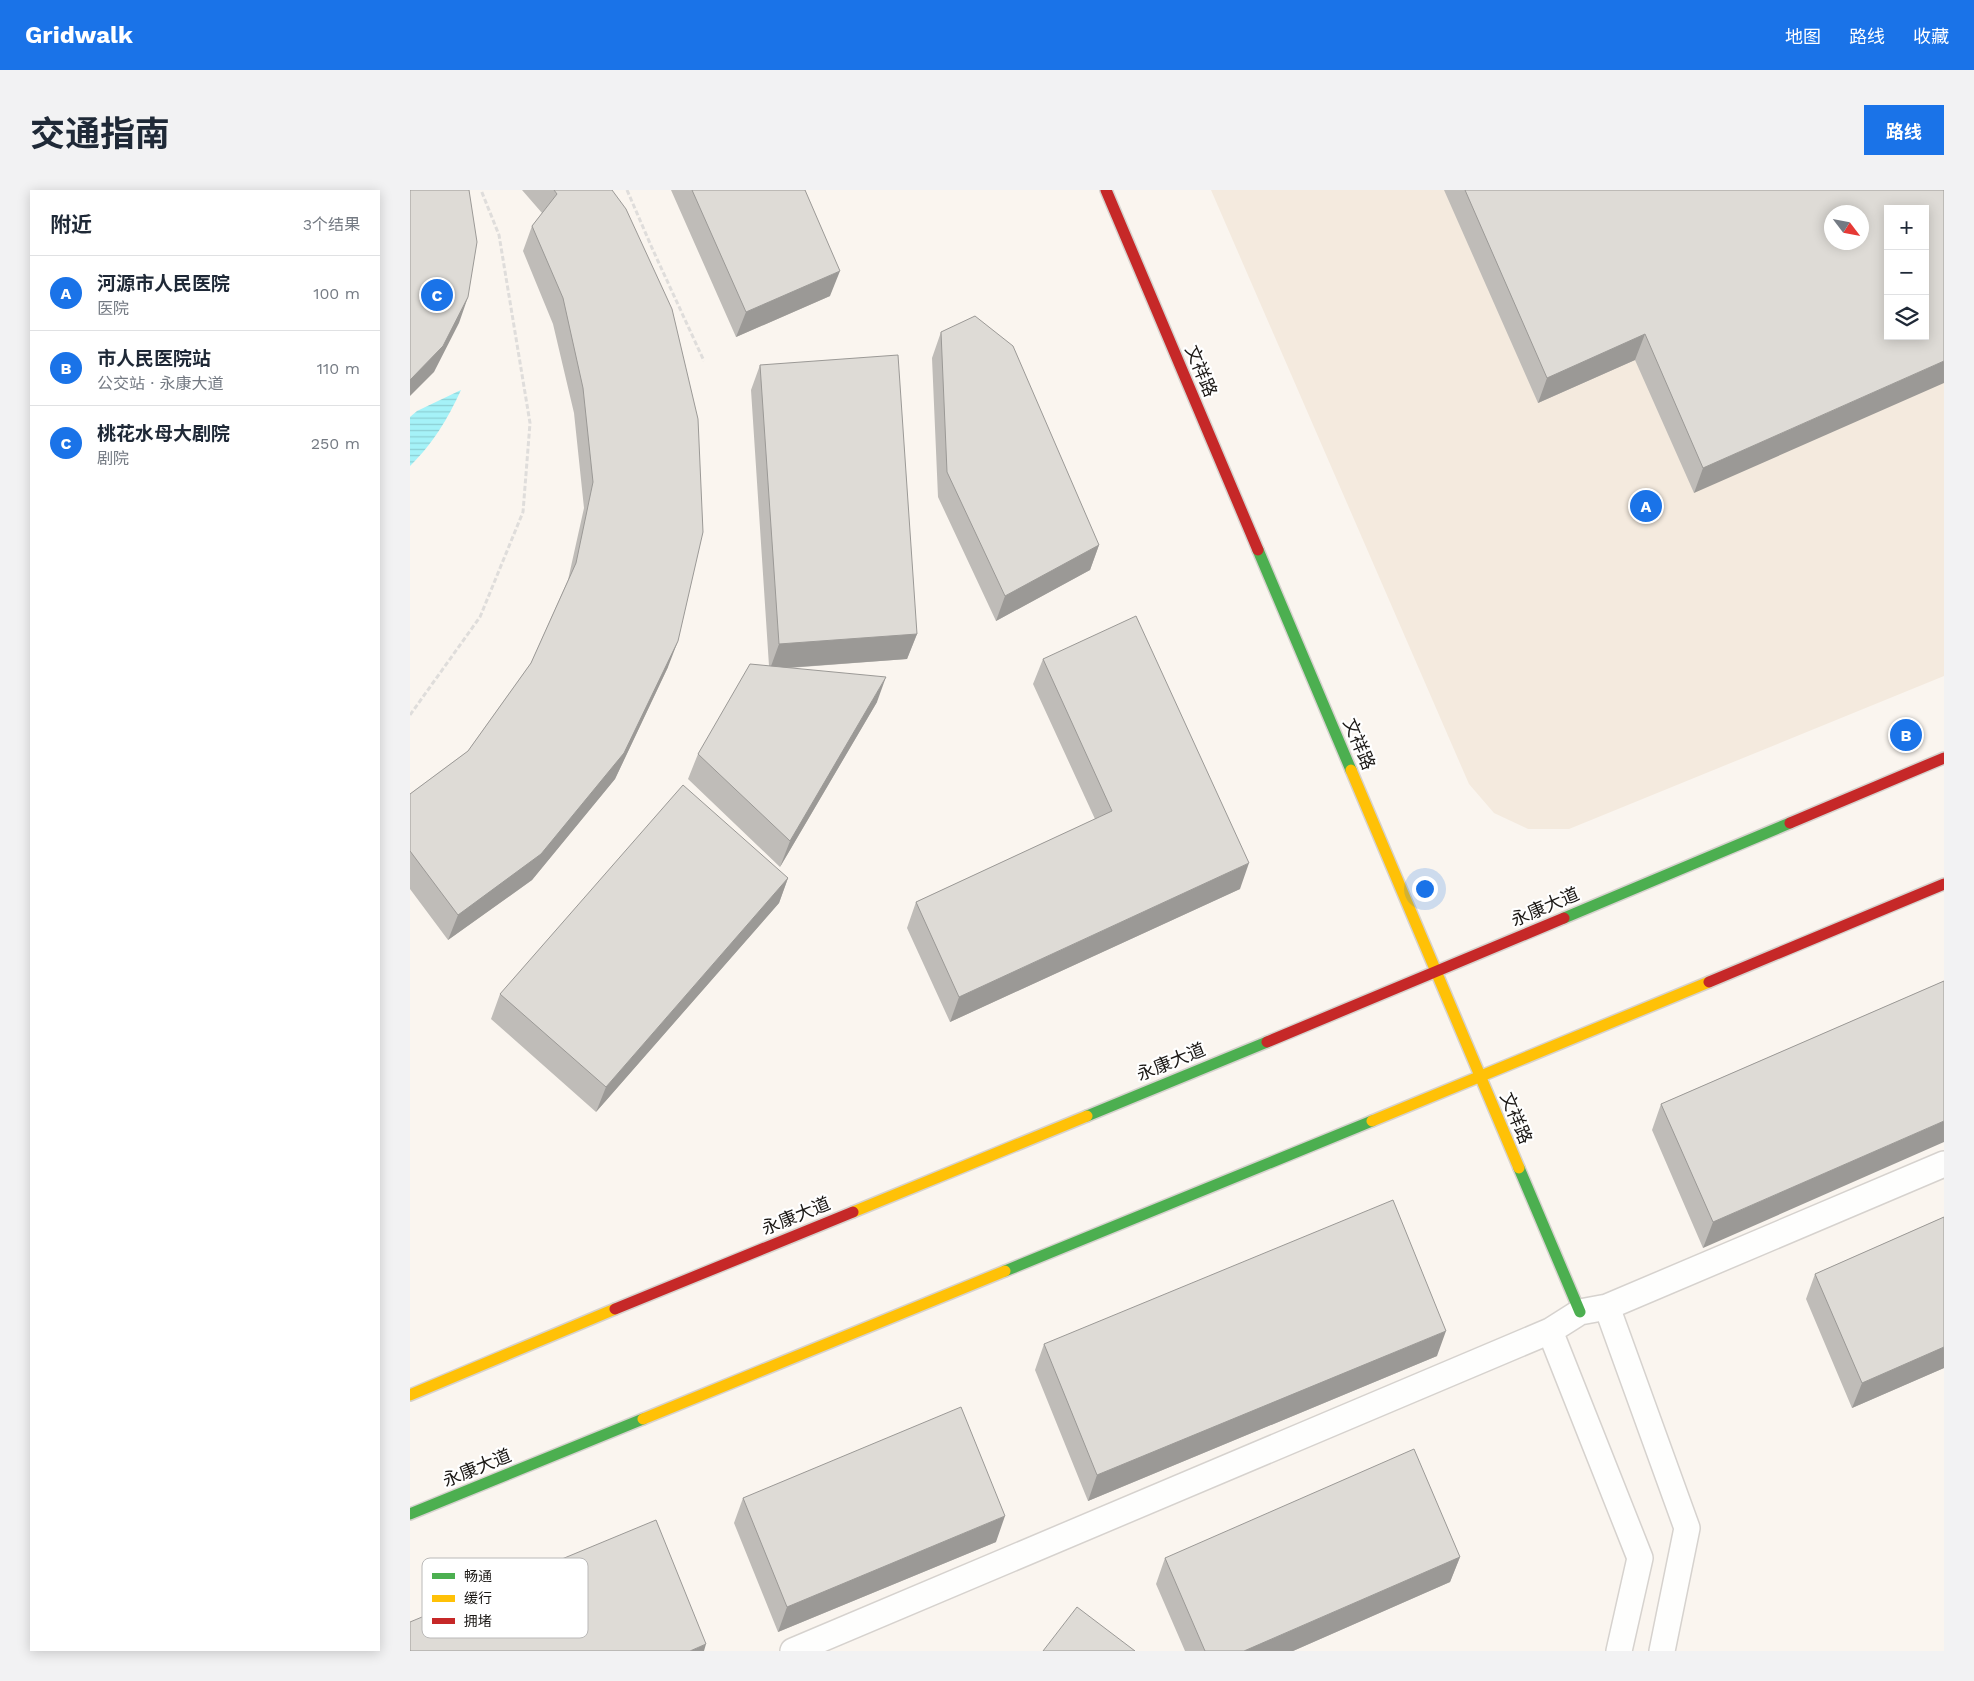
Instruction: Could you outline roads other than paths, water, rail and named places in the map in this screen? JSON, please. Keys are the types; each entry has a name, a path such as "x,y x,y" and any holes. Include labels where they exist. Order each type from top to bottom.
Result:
{"main road":[{"name":"文祥路","path":"1106,190 1580,1312"},
{"name":"永康大道","path":"410,1395 1436,972 1944,758"},
{"name":"永康大道","path":"410,1514 1480,1077 1944,884"}],"street":[{"path":"793,1651 1550,1331 1580,1312 1608,1307 1944,1164"},
{"path":"1608,1307 1688,1528 1662,1651"},
{"path":"1550,1331 1640,1558 1619,1651"}],"water":[{"path":"461,390 439,430 410,466 410,417 417,411"}],"place":[{"name":"桃花水母大剧院","path":"437,295"},
{"name":"河源市人民医院","path":"1646,506"},
{"name":"市人民医院站","path":"1906,735"}]}
